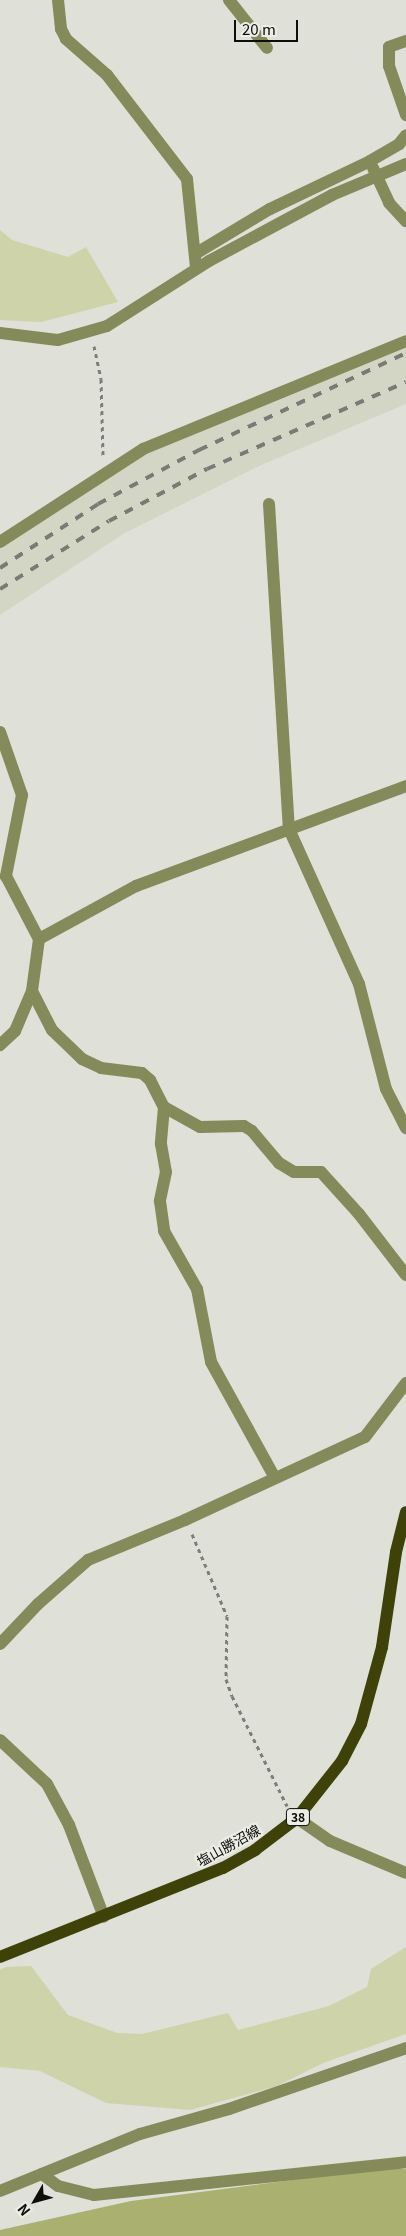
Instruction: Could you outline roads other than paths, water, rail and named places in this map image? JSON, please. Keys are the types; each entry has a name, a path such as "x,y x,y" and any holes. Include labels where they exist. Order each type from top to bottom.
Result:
{"main road":[{"name":"塩山勝沼線","path":"0,1957 223,1868 255,1850 297,1818 342,1761 361,1724 382,1647 396,1552 406,1512"}],"street":[{"path":"58,0 61,29 66,39 107,75 187,179 196,268"},
{"path":"229,0 268,48"},
{"path":"406,41 389,47 389,66 406,116"},
{"path":"195,254 270,208 372,164 399,144 406,134"},
{"path":"372,164 389,203 406,221"},
{"path":"0,334 58,340 107,326 196,268 332,195 406,164"},
{"path":"0,542 144,449 406,341"},
{"path":"269,504 289,828 359,984 386,1089 406,1128"},
{"path":"0,732 22,795 6,876 39,939 32,992 15,1032 0,1045"},
{"path":"39,939 136,886 406,786"},
{"path":"32,992 52,1030 65,1046 82,1059 101,1068 142,1073 150,1080 164,1107 162,1144 166,1172 160,1201 164,1231 197,1289 211,1362 275,1478"},
{"path":"164,1107 200,1127 244,1126 252,1131 279,1163 294,1172 321,1172 406,1275"},
{"path":"0,1644 38,1604 88,1560 186,1520 366,1437 406,1383"},
{"path":"0,1740 47,1784 69,1826 104,1917"},
{"path":"297,1818 330,1841 406,1873"},
{"path":"0,2190 140,2134 229,2109 406,2048"},
{"path":"42,2174 58,2186 94,2195 406,2162"}],"railway":[{"path":"0,568 98,504 199,450 406,353"},
{"path":"0,589 109,521 207,469 406,382"}]}
